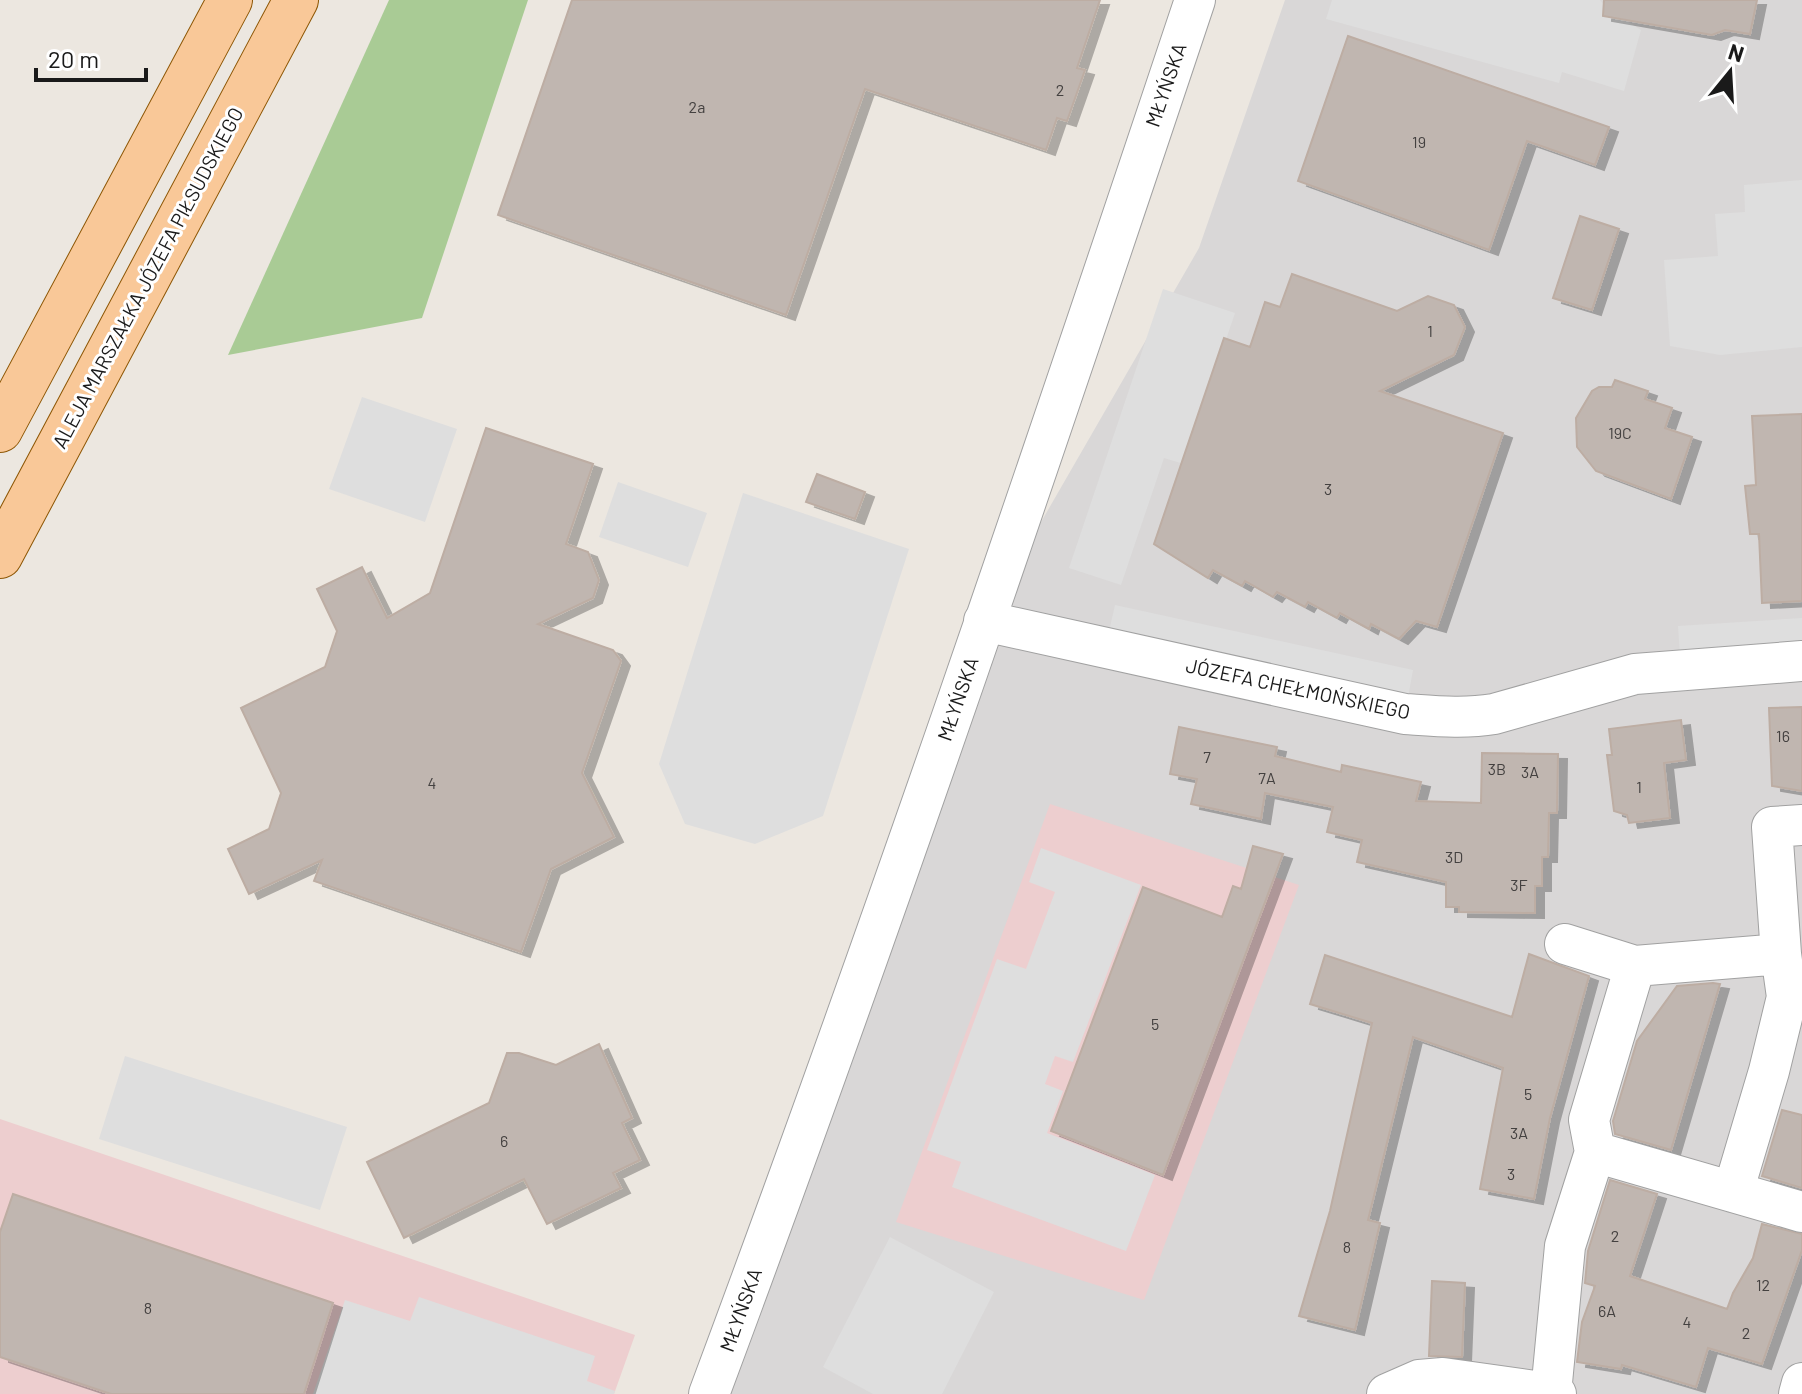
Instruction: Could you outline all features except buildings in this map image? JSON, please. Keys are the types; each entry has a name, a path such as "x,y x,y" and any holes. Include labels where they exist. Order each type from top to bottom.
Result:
{"main road":[{"path":"0,430 230,0"},
{"name":"ALEJA MARSZAŁKA JÓZEFA PIŁSUDSKIEGO","path":"0,556 296,0"}],"street":[{"name":"MŁYŃSKA","path":"709,1394 817,1105 1195,0"},
{"name":"JÓZEFA CHEŁMOŃSKIEGO","path":"984,621 1405,714 1474,717 1635,674 1802,661"},
{"path":"1733,1192 1769,1071 1787,997 1772,827 1802,825"},
{"path":"1565,944 1635,966 1781,954"},
{"path":"1387,1394 1419,1380 1443,1378 1553,1394 1565,1246 1595,1152 1589,1120 1635,966"},
{"path":"1595,1152 1802,1212"},
{"path":"1799,1394 1802,1383"}],"shaded area":[{"path":"1285,0 1802,0 1802,1394 709,1394 984,621 1199,248"},
{"path":"1332,0 1600,0 1608,9 1641,30 1624,91 1562,72 1559,83 1326,19"},
{"path":"1802,180 1802,347 1720,355 1670,346 1664,260 1718,256 1715,214 1745,212 1744,185"},
{"path":"1163,289 1235,313 1184,464 1164,458 1121,585 1069,568"},
{"path":"362,397 457,429 425,522 329,489"},
{"path":"618,482 707,513 688,567 599,537"},
{"path":"743,493 909,549 823,816 755,844 685,824 659,764"},
{"path":"1115,605 1413,670 1405,714 1105,649"},
{"path":"1802,618 1802,661 1681,671 1678,626"},
{"path":"1050,804 1299,885 1144,1300 896,1222"},
{"path":"1041,848 1141,885 1073,1062 1055,1056 1045,1084 1063,1091 1047,1133 1155,1175 1126,1251 952,1187 961,1162 927,1150 997,959 1026,969 1055,892 1029,882"},
{"path":"125,1056 347,1127 320,1210 99,1139"},
{"path":"0,1119 635,1335 614,1394 0,1394"},
{"path":"890,1237 994,1292 942,1394 873,1394 823,1367"},
{"path":"419,1297 595,1356 587,1381 615,1391 614,1394 313,1394 345,1300 410,1321"}],"green space":[{"path":"389,0 528,0 422,318 228,355"}]}
